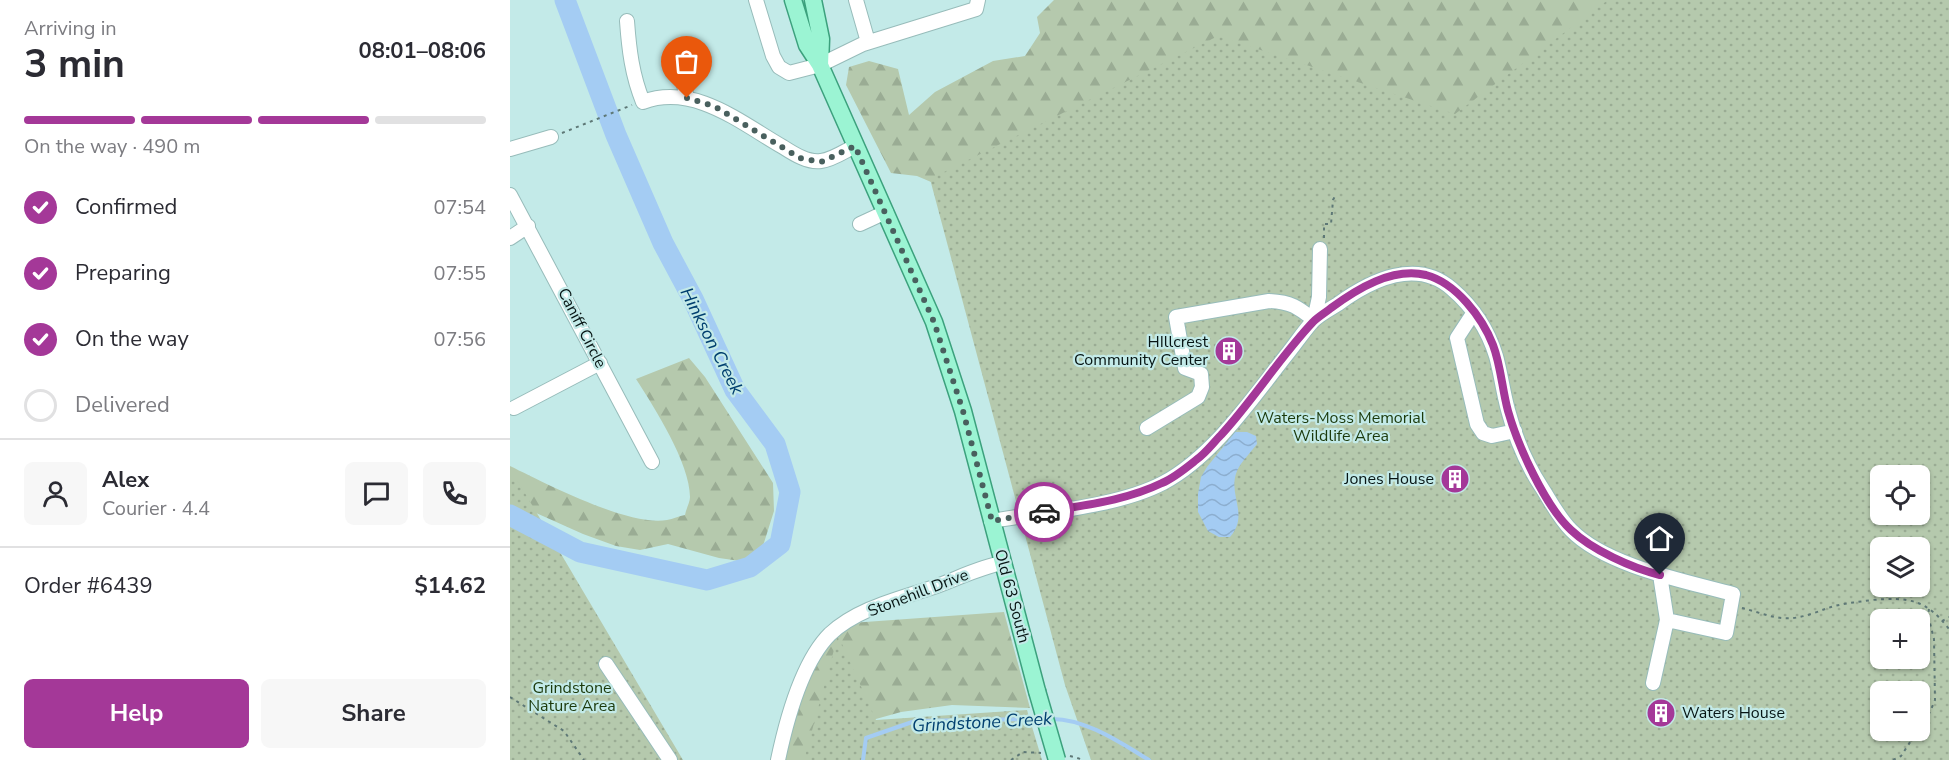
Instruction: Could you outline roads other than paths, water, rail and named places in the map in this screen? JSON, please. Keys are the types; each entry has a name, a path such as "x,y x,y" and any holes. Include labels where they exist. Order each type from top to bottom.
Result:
{"main road":[{"name":"Old 63 South","path":"793,0 807,45 820,64 934,322 963,411 1057,760"},
{"name":"Old 63 South","path":"813,0 821,39 820,64"}],"street":[{"path":"756,0 773,56 779,67 789,73 820,64 868,42 976,9 978,0"},
{"path":"856,0 868,42"},
{"path":"627,21 630,58 643,102 653,98 673,96 714,106 800,158 821,162 855,146"},
{"path":"680,68 687,98"},
{"path":"510,149 551,137"},
{"name":"Caniff Circle","path":"510,195 652,462"},
{"path":"860,224 886,212"},
{"path":"510,238 528,226"},
{"path":"1314,320 1318,297 1320,249"},
{"path":"992,521 1131,496 1164,483 1199,459 1233,422 1314,320 1368,285 1406,273 1426,275 1444,282 1474,312 1493,345 1508,411 1522,450 1536,479 1571,530 1596,548 1649,572 1732,600 1726,633 1667,621"},
{"path":"1147,428 1198,397 1202,387 1201,374 1185,368 1176,317 1284,302 1298,307 1314,320"},
{"path":"1474,312 1457,338 1477,424 1483,433 1492,436 1515,431"},
{"path":"514,408 600,363"},
{"name":"Stonehill Drive","path":"778,760 785,726 803,679 817,651 831,634 850,620 888,602 1003,563"},
{"path":"1653,683 1667,621 1660,575"},
{"path":"606,664 670,760"}],"water":[{"path":"1235,432 1247,432 1256,436 1257,444 1237,471 1234,488 1238,512 1236,529 1230,537 1219,537 1208,531 1198,512 1198,494 1201,477"}],"waterway":[{"name":"Hinkson Creek","path":"510,515 580,552 707,580 750,567 780,544 790,492 775,444 735,390 693,299 663,243 616,135 565,0"},
{"name":"Grindstone Creek","path":"863,760 866,738 915,721 1041,719"},
{"name":"Grindstone Creek","path":"1049,719 1075,722 1101,732 1149,760"}],"place":[{"name":"HIllcrest Community Center","path":"1229,351"},
{"name":"Jones House","path":"1455,479"},
{"name":"Waters House","path":"1661,713"}],"park label":[{"name":"Waters-Moss Memorial Wildlife Area","path":"1341,427"},
{"name":"Grindstone Nature Area","path":"572,697"}]}
